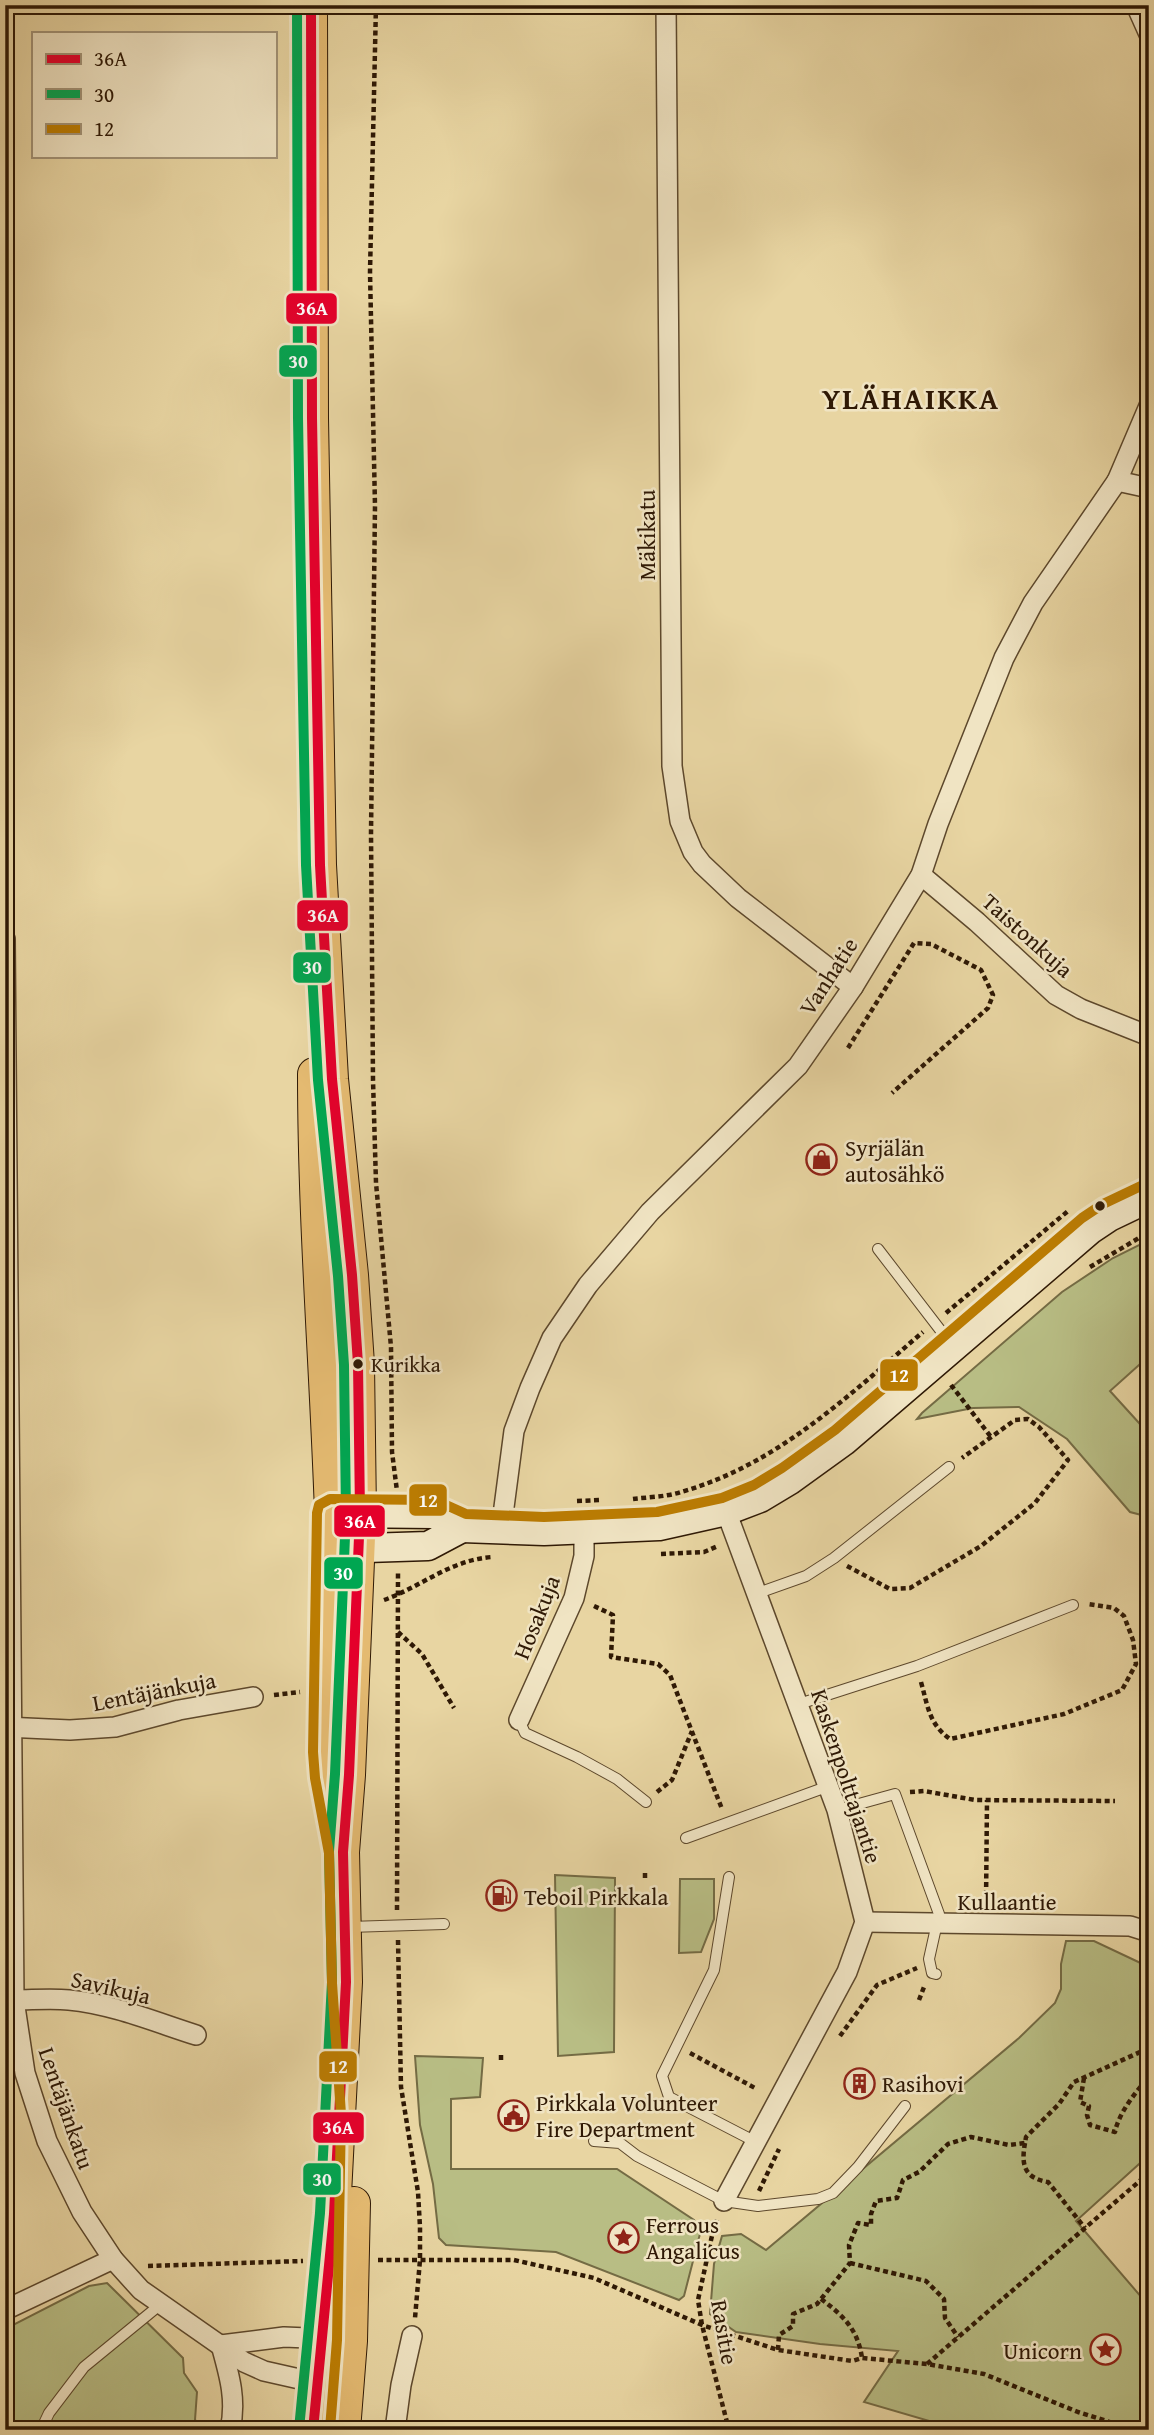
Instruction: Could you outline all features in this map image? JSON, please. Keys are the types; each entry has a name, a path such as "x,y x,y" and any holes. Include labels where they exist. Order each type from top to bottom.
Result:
{"main road":[{"path":"311,5 312,418 320,865 332,1080 352,1275 358,1364 346,1513 346,1549 328,1603 327,1751 343,1852 346,1982 334,2214 336,2340 332,2385 313,2430"},
{"path":"346,1513 434,1514 462,1528 584,1530 659,1526 726,1511 760,1497 790,1480 844,1441 1091,1229 1149,1198"},
{"path":"346,1549 428,1546 462,1528"},
{"path":"332,2385 344,2430"}],"street":[{"name":"Mäkikatu","path":"666,5 673,777 680,821 693,852 717,880 853,987"},
{"path":"1136,5 1149,34"},
{"name":"Vanhatie","path":"501,1530 514,1431 552,1338 588,1285 650,1212 797,1066 853,987 921,875 938,824 1004,658 1033,603 1117,481 1149,406"},
{"path":"1117,481 1149,488"},
{"name":"Taistonkuja","path":"921,875 1056,995 1081,1009 1149,1037"},
{"name":"Lentäjänkatu","path":"5,939 13,2000 24,2073 47,2141 82,2213 113,2259 141,2290 244,2362 264,2371 332,2385"},
{"name":"Kaskenpolttajantie","path":"726,1511 829,1786 865,1922"},
{"name":"Hosakuja","path":"519,1720 574,1598 584,1556 584,1530"},
{"name":"Lentäjänkuja","path":"9,1727 70,1730 115,1727 180,1710 253,1697"},
{"path":"724,2201 847,1972 865,1922"},
{"name":"Kullaantie","path":"865,1922 1130,1926 1149,1932"},
{"name":"Savikuja","path":"13,2000 68,2000 87,2003 112,2008 196,2035"},
{"path":"5,2310 113,2259"},
{"path":"235,2424 232,2386 221,2345 284,2336 336,2340"},
{"path":"395,2430 401,2385 412,2336"}],"lane":[{"path":"878,1249 953,1347"},
{"path":"758,1593 806,1576 834,1558 949,1467"},
{"path":"799,1704 917,1666 1073,1605"},
{"path":"519,1720 525,1733 617,1779 646,1802"},
{"path":"686,1838 829,1786"},
{"path":"837,1811 895,1794 939,1914 929,1959 932,1973 936,1974"},
{"path":"729,1877 715,1970 662,2076 669,2097 756,2142"},
{"path":"345,1927 444,1924"},
{"path":"594,2141 620,2143 637,2155 724,2201 753,2204 818,2199 833,2193 858,2167 905,2106"},
{"path":"41,2430 49,2413 84,2367 161,2304"}],"path":[{"path":"376,5 370,272 374,506 371,833 373,1080 376,1182 391,1347 392,1452 398,1513"},
{"path":"848,1048 914,943 931,944 981,970 993,995 988,1008 892,1093"},
{"path":"629,1499 678,1493 738,1472 780,1448 833,1409 1054,1221 1076,1206"},
{"path":"951,1385 991,1437"},
{"path":"834,1558 882,1586 894,1590 926,1580 981,1546 1035,1503 1068,1460 1040,1427 1028,1419 1015,1420 949,1467"},
{"path":"566,1502 602,1500"},
{"path":"397,1547 398,1595"},
{"path":"574,1598 613,1615 611,1657 658,1664 670,1675 727,1823"},
{"path":"917,1666 929,1714 937,1730 950,1739 1000,1730 1071,1712 1122,1690 1136,1664 1133,1640 1125,1616 1120,1611 1093,1603 1073,1605"},
{"path":"397,1631 422,1654 454,1708"},
{"path":"253,1697 304,1691"},
{"path":"646,1802 672,1780 692,1730"},
{"path":"895,1794 924,1791 987,1800 1115,1801"},
{"path":"986,1909 987,1800"},
{"path":"839,2037 877,1985 920,1967 929,1959"},
{"path":"677,2046 755,2088"},
{"path":"1084,2228 1048,2182 1036,2180 1027,2171 1022,2160 1026,2137 1059,2104 1074,2081 1149,2048"},
{"path":"501,2055 501,2062"},
{"path":"1083,2078 1080,2102 1089,2106 1087,2115 1090,2125 1115,2132 1120,2114 1132,2101 1138,2088 1149,2078"},
{"path":"1149,2097 1149,2119"},
{"path":"778,2350 779,2335 793,2326 793,2314 817,2304 850,2263 849,2245 858,2222 871,2225 871,2214 876,2202 897,2198 903,2180 919,2172 948,2144 971,2137 1009,2146 1025,2143"},
{"path":"753,2204 783,2141"},
{"path":"927,2364 1149,2173"},
{"name":"Rasitie","path":"724,2201 713,2231 698,2300 729,2430"},
{"path":"113,2259 153,2268 306,2261"},
{"path":"373,2260 514,2260 594,2278 702,2325 778,2350 852,2361 862,2358 927,2364 984,2374 1078,2412 1135,2430"},
{"path":"412,2336 420,2260"},
{"path":"850,2263 926,2281 944,2299 945,2318 958,2337"},
{"path":"821,2300 837,2311 853,2328 860,2343 862,2358"}],"green space":[{"path":"1149,1240 1149,1356 1110,1391 1149,1434 1149,1517 1130,1512 1067,1439 1019,1407 973,1408 917,1419 1062,1292 1113,1258"},
{"path":"555,1875 615,1878 614,2052 558,2056"},
{"path":"680,1879 714,1879 714,1919 701,1952 679,1953"},
{"path":"1066,1941 1094,1941 1149,1967 1149,2155 1076,2221 1149,2306 1149,2430 960,2430 864,2402 898,2351 820,2344 736,2332 710,2314 714,2264 722,2236 741,2234 766,2250 1019,2038 1055,2003 1061,1989 1061,1964"},
{"path":"415,2056 483,2058 480,2097 451,2099 451,2169 617,2169 694,2220 701,2230 684,2296 679,2300 556,2252 446,2245 439,2238 433,2184 420,2125"},
{"path":"107,2283 183,2358 184,2373 197,2392 195,2420 204,2426 203,2430 5,2430 5,2329 89,2286"}],"transit line":[{"name":"30","path":"297,5 298,418 306,865 318,1080 338,1276 344,1365 346,1513 335,1774 329,1851 332,1982 320,2213 299,2429"},
{"name":"36A","path":"311,5 312,418 320,865 332,1079 352,1275 358,1364 360,1513 349,1775 343,1852 346,1982 334,2214 313,2430"},
{"name":"12","path":"330,2429 337,2340 341,2114 332,1983 329,1853 313,1752 319,1505 330,1499 435,1500 466,1514 544,1517 657,1512 722,1498 754,1485 835,1430 1082,1218 1103,1204 1143,1185"}],"place":[{"name":"Syrjälän autosähkö","path":"822,1160"},
{"name":"Kurikka","path":"358,1364"},
{"name":"Teboil Pirkkala","path":"501,1896"},
{"name":"Rasihovi","path":"859,2083"},
{"name":"Pirkkala Volunteer Fire Department","path":"513,2115"},
{"name":"Ferrous Angalicus","path":"623,2237"},
{"name":"Unicorn","path":"1105,2350"}],"district":[{"name":"YLÄHAIKKA","path":"911,398"}]}
